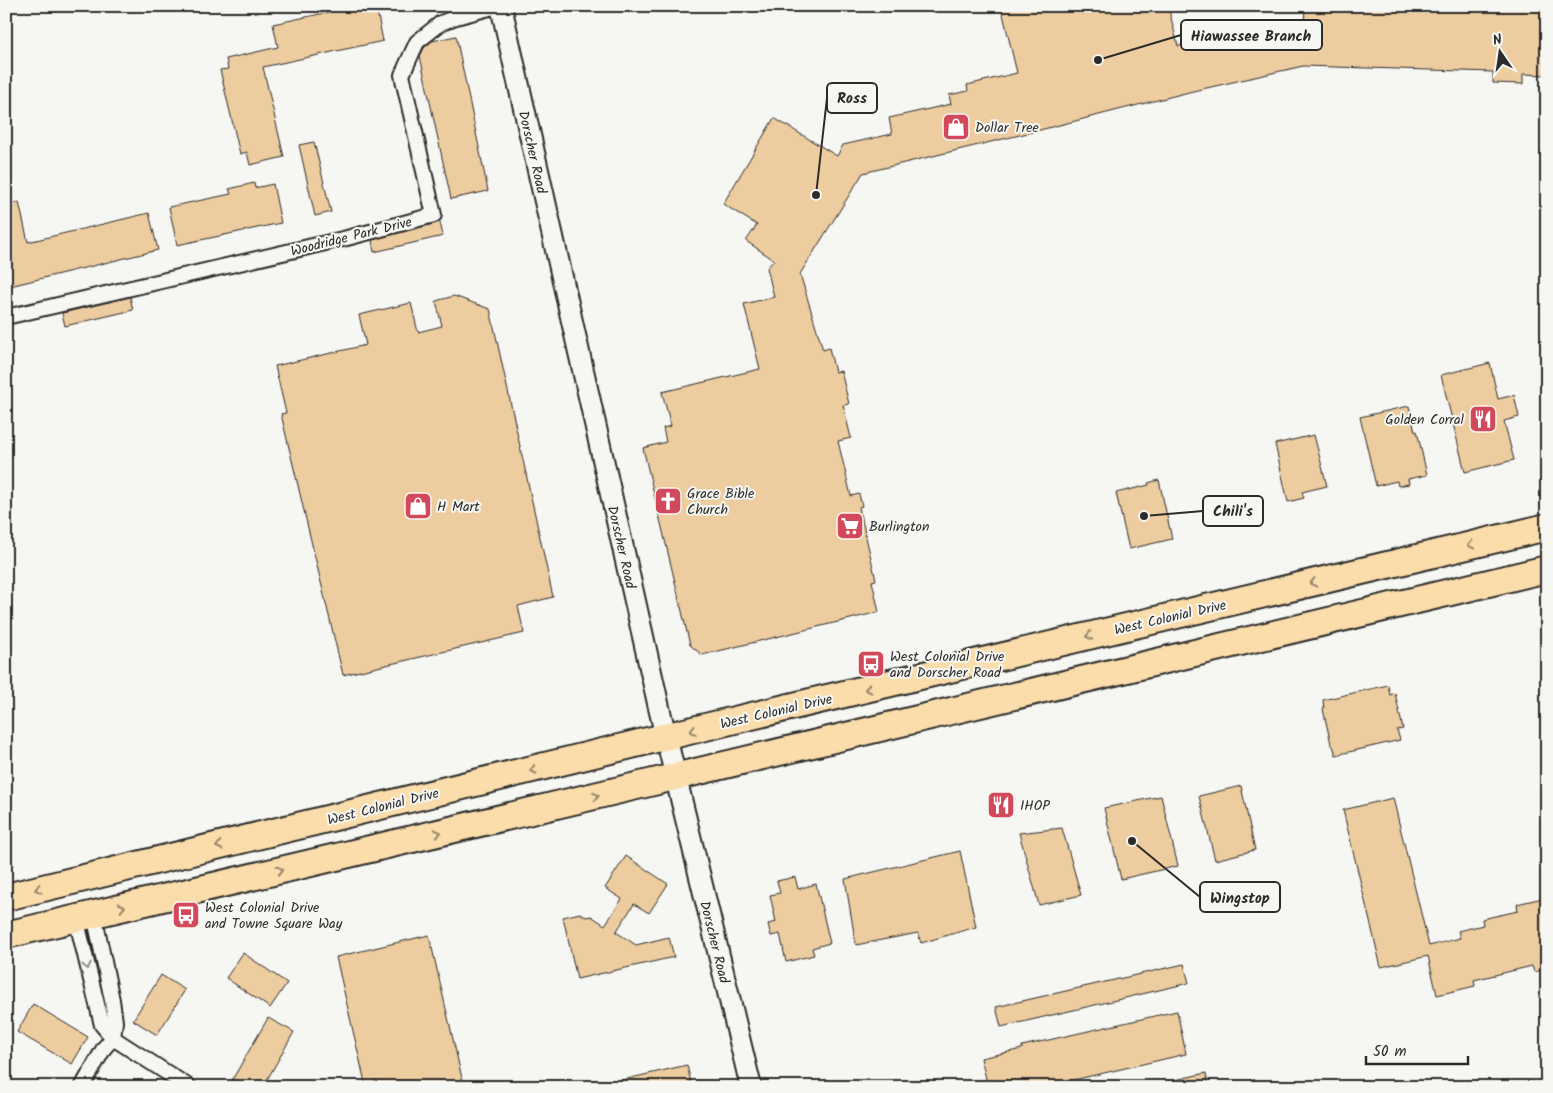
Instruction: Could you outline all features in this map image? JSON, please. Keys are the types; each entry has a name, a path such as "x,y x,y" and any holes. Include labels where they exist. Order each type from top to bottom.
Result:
{"highway":[{"name":"West Colonial Drive","path":"6,897 1547,527"},
{"path":"6,935 1547,569"},
{"path":"1256,596 1263,636"},
{"path":"85,916 90,900 188,854"},
{"path":"6,929 47,913 65,896 74,881"}],"street":[{"name":"Woodridge Park Drive","path":"6,317 347,238 434,215 402,75 418,42 441,23 456,17 499,6"},
{"name":"Dorscher Road","path":"499,6 675,777 751,1087"},
{"path":"85,916 102,1025 113,1038 189,1087"},
{"path":"82,1087 104,1048 113,1038"}],"building":[{"path":"358,6 376,6 383,41 263,67 284,157 250,165 247,152 240,154 220,70 228,69 226,59 278,47 273,24"},
{"path":"1001,6 1168,6 1178,46 1255,27 1258,39 1304,29 1305,6 1547,6 1547,75 1523,74 1523,84 1493,83 1493,72 1303,66 1189,92 863,173 800,274 823,350 829,348 835,372 841,371 849,404 843,405 851,438 838,441 851,496 859,494 862,506 859,507 876,580 872,581 879,612 702,655 690,645 643,448 666,442 663,428 671,426 662,392 760,369 744,304 774,297 767,268 774,260 746,241 757,225 723,204 774,118 837,156 843,145 892,134 889,118 951,104 949,95 968,91 967,85 1017,73"},
{"path":"456,36 488,191 451,199 420,56 424,48 432,41"},
{"path":"314,142 331,212 315,216 299,145"},
{"path":"254,183 255,188 273,184 281,223 177,245 169,207 231,194 229,189"},
{"path":"19,202 28,242 149,213 158,250 6,287 6,205"},
{"path":"440,222 443,236 374,252 372,240"},
{"name":"H Mart","path":"454,296 490,309 553,597 518,606 524,633 343,675 281,414 286,413 275,366 366,345 359,315 411,303 418,332 442,326 436,301"},
{"path":"130,297 133,310 65,326 62,313"},
{"name":"Golden Corral","path":"1490,363 1498,399 1514,395 1519,417 1504,421 1514,460 1465,472 1441,375"},
{"path":"1409,406 1427,475 1408,479 1409,484 1398,486 1397,481 1376,486 1360,417"},
{"path":"1314,435 1327,486 1302,492 1304,498 1288,502 1275,444"},
{"path":"1159,480 1172,539 1129,549 1116,493 1149,485 1148,483"},
{"path":"1388,685 1390,695 1395,693 1403,729 1397,730 1400,740 1336,755 1331,744 1323,709 1323,700"},
{"path":"1241,786 1255,850 1215,860 1199,796"},
{"path":"1161,796 1178,866 1121,879 1104,808"},
{"path":"1393,798 1429,946 1460,938 1458,931 1483,925 1482,919 1518,911 1517,904 1547,897 1547,969 1534,972 1532,966 1474,980 1475,986 1437,995 1428,956 1381,967 1343,810"},
{"path":"1062,828 1081,895 1039,905 1019,833"},
{"path":"960,851 976,927 921,943 918,933 856,945 845,879"},
{"path":"626,856 668,884 649,913 634,904 616,932 636,945 669,937 674,957 577,979 563,917 580,913 586,917 591,916 605,925 622,899 605,888"},
{"path":"795,877 798,889 816,884 830,943 812,948 814,955 786,962 780,934 771,936 768,924 776,922 770,895 780,893 777,881"},
{"path":"429,935 464,1087 366,1087 336,957"},
{"path":"243,953 287,983 270,1008 226,978"},
{"path":"1184,964 1189,983 1001,1027 996,1007"},
{"path":"161,975 185,990 157,1035 133,1020"},
{"path":"33,1004 88,1037 72,1064 17,1032"},
{"path":"1177,1011 1186,1054 1043,1087 988,1087 981,1058 1022,1049 1022,1046"},
{"path":"268,1018 294,1032 263,1087 243,1087 232,1080"},
{"path":"687,1065 692,1087 615,1087 614,1082"},
{"path":"1206,1073 1209,1087 1167,1087 1166,1082"}],"place":[{"name":"Hiawassee Branch","path":"1098,60"},
{"name":"Dollar Tree","path":"956,127"},
{"name":"Ross","path":"816,195"},
{"name":"Golden Corral","path":"1483,419"},
{"name":"Grace Bible Church","path":"668,501"},
{"name":"H Mart","path":"418,506"},
{"name":"Chili's","path":"1144,516"},
{"name":"Burlington","path":"850,526"},
{"name":"West Colonial Drive and Dorscher Road","path":"871,664"},
{"name":"IHOP","path":"1001,805"},
{"name":"Wingstop","path":"1132,841"},
{"name":"West Colonial Drive and Towne Square Way","path":"186,915"}]}
